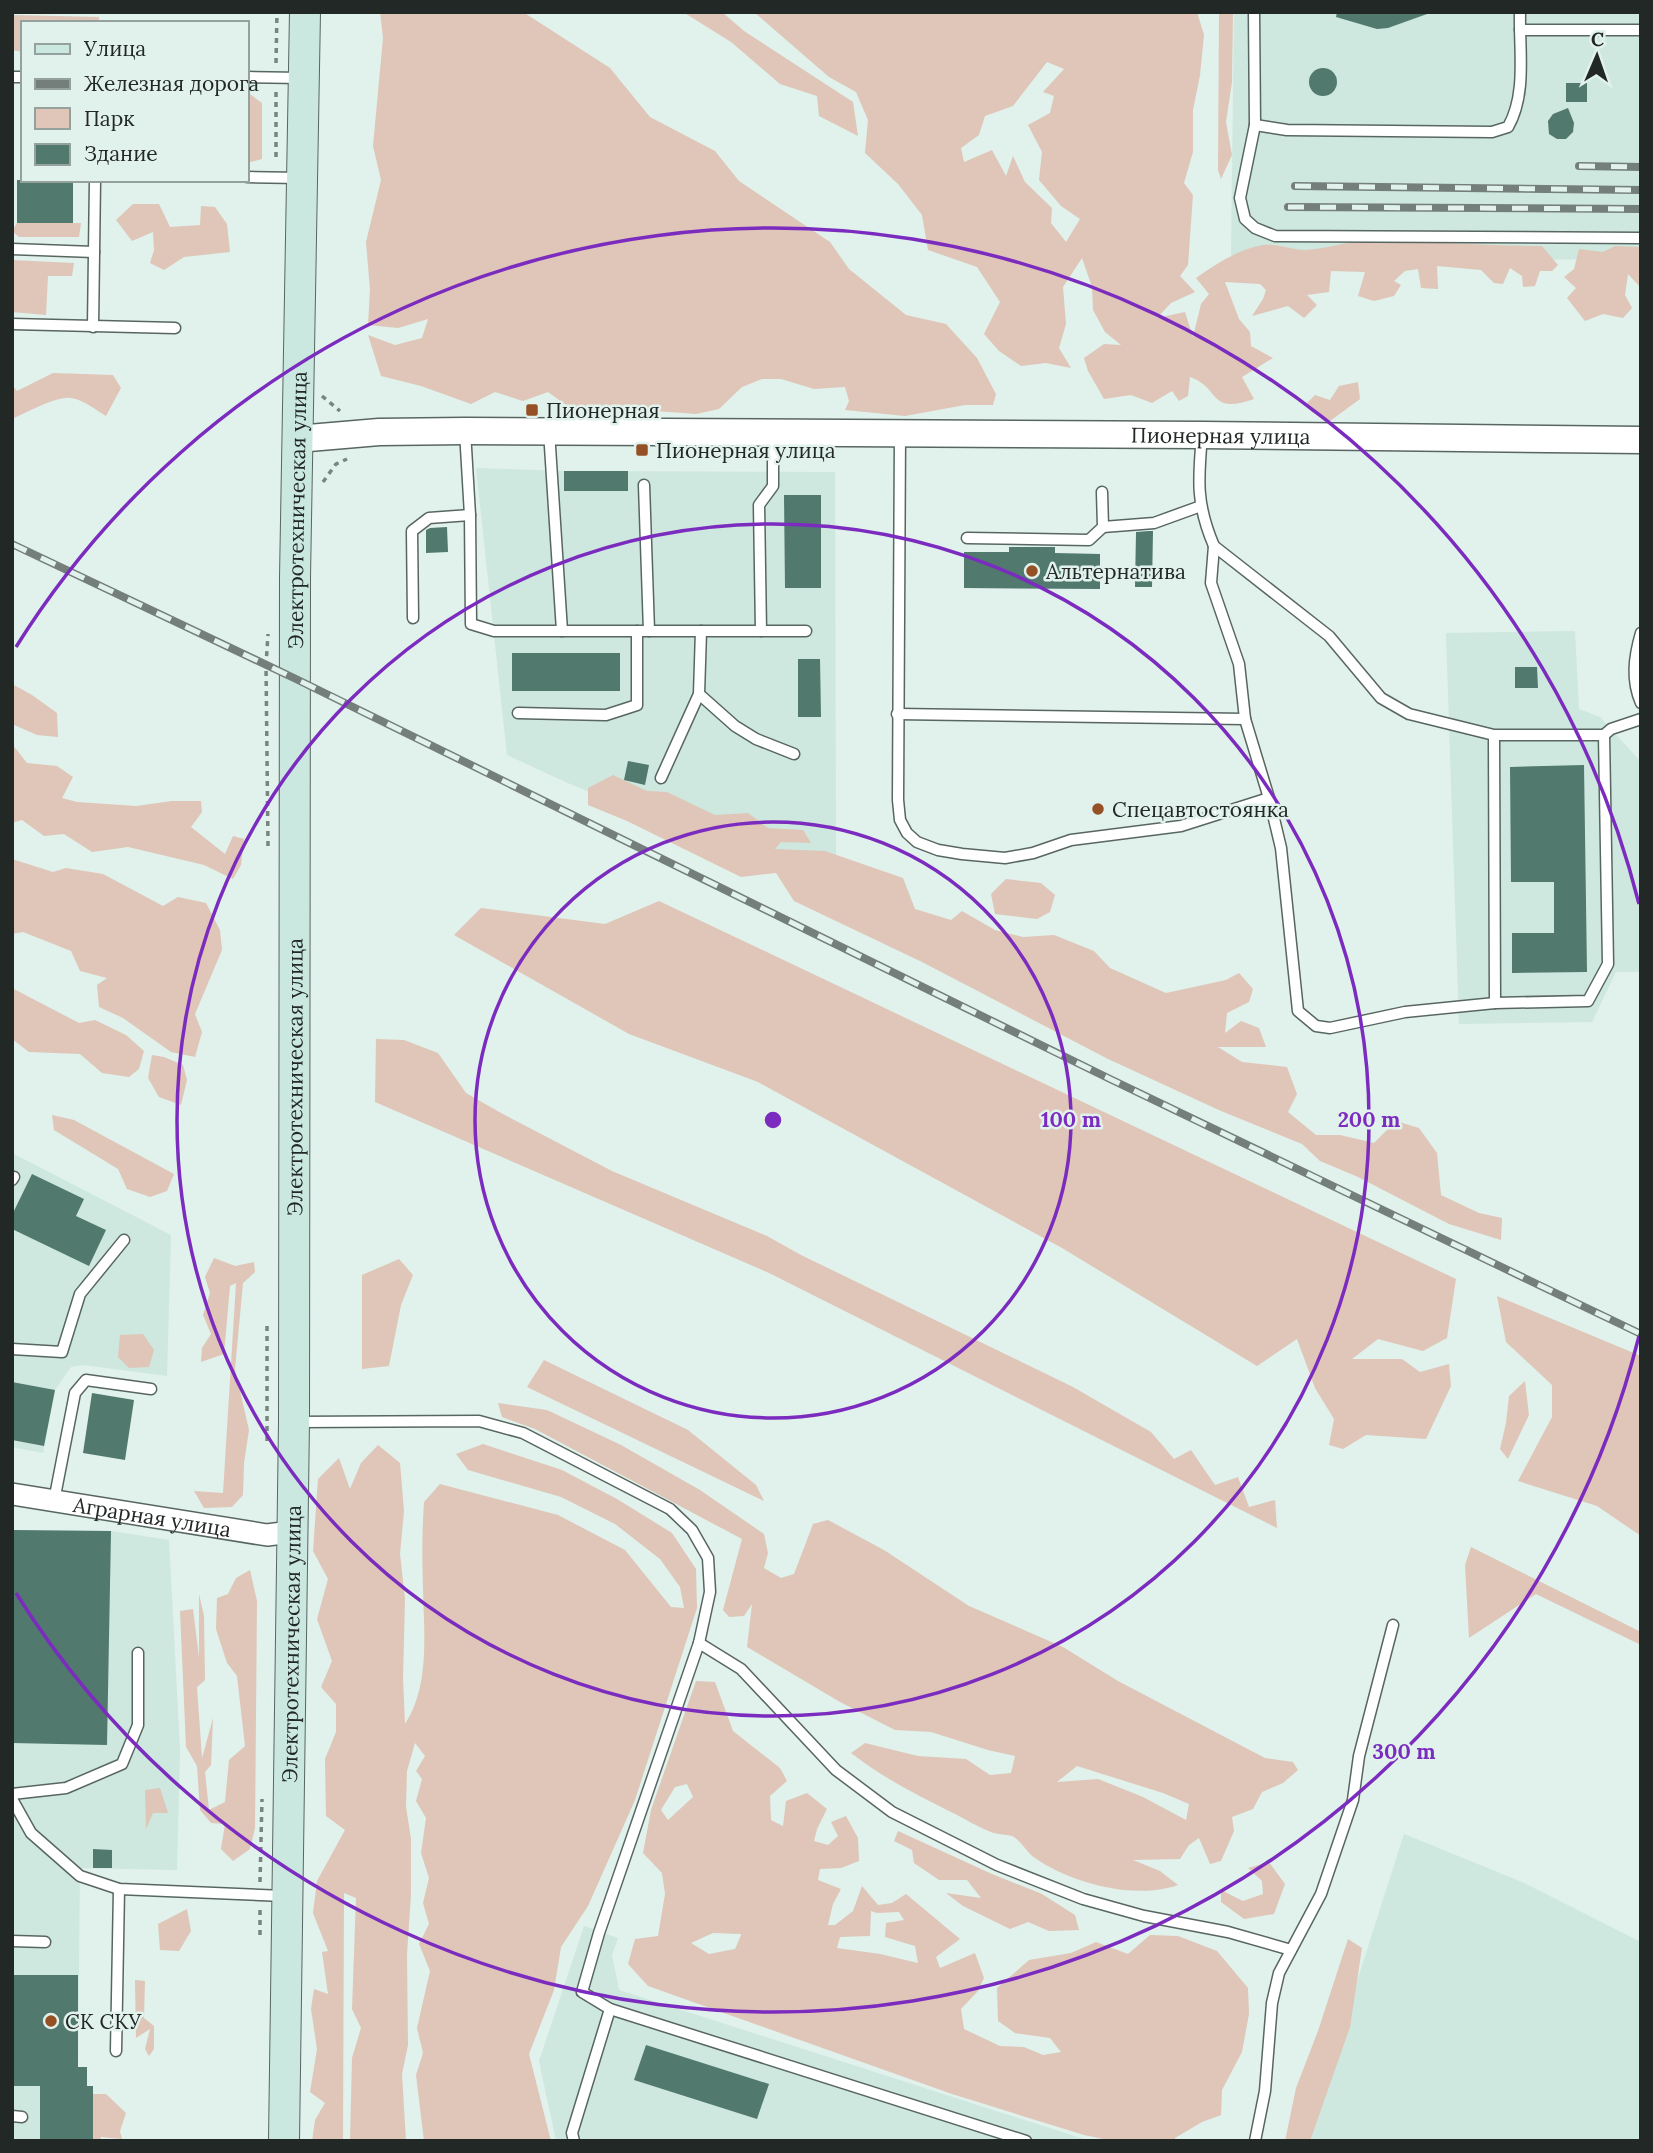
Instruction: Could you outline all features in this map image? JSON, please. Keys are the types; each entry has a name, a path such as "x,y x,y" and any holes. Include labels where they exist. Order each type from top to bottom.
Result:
{"main road":[{"name":"Электротехническая улица","path":"284,2141 294,1422 298,439 305,12"}],"street":[{"name":"Пионерная улица","path":"298,439 379,432 549,431 1641,440"},
{"name":"Аграрная улица","path":"12,1494 267,1535 291,1532"}],"lane":[{"path":"1254,12 1255,125 1240,198 1245,219 1255,228 1275,236 1641,238"},
{"path":"1255,125 1301,130 1492,132 1508,127 1516,113 1520,76 1520,12"},
{"path":"1520,30 1641,30"},
{"path":"248,77 304,78"},
{"path":"248,177 302,178"},
{"path":"93,327 95,182"},
{"path":"12,249 94,252"},
{"path":"12,324 175,328"},
{"path":"465,431 470,515 471,624 494,631 806,631"},
{"path":"549,431 562,631"},
{"path":"761,631 760,505 773,486 773,432"},
{"path":"900,433 898,800 900,820 907,833 917,842 937,849 987,858 1018,856 1071,840 1181,825 1269,798"},
{"path":"1202,435 1198,489 1206,528 1214,547 1211,583 1239,664 1245,719 1281,848 1298,1011 1306,1019 1316,1026 1330,1028 1405,1012 1495,1003 1588,1001 1608,964 1604,735"},
{"path":"518,713 606,715 637,705 643,631 644,485"},
{"path":"1102,492 1103,527"},
{"path":"967,538 1089,540 1103,527 1154,523 1201,506"},
{"path":"413,618 412,531 429,518 470,515"},
{"path":"1214,547 1329,636 1381,698 1409,714 1494,735 1604,735 1611,729 1641,719"},
{"path":"661,778 699,694 701,631"},
{"path":"1641,633 1634,660 1636,691 1641,703"},
{"path":"699,694 735,726 756,739 794,754"},
{"path":"898,714 1245,719"},
{"path":"1494,735 1495,1003"},
{"path":"12,1349 62,1353 80,1294 124,1240"},
{"path":"54,1501 75,1394 86,1380 151,1390"},
{"path":"294,1422 479,1421 523,1433 670,1509 692,1530 708,1558 710,1592 699,1643 599,1933 582,1992 610,2009 1026,2141"},
{"path":"1255,2141 1265,2091 1272,2003 1279,1973 1321,1894 1353,1800 1359,1756 1393,1625"},
{"path":"699,1643 741,1669 836,1770 892,1812 997,1865 1083,1899 1144,1916 1228,1932 1291,1950"},
{"path":"12,1794 66,1787 122,1764 138,1725 138,1653"},
{"path":"12,1799 31,1833 80,1876 119,1889 287,1896"},
{"path":"116,2051 119,1889"},
{"path":"12,1941 45,1941"},
{"path":"574,2141 572,2133 610,2009"}],"path":[{"path":"320,394 340,411"},
{"path":"317,488 336,464 356,454"}],"shaded area":[{"path":"1234,12 1641,12 1641,260 1231,257"},
{"path":"476,468 835,472 836,861 805,881 570,784 507,755"},
{"path":"1575,631 1579,709 1600,717 1641,762 1641,972 1616,972 1592,1022 1459,1024 1446,633"},
{"path":"12,1153 171,1235 167,1376 83,1365 71,1367 55,1390 43,1453 12,1447"},
{"path":"12,1530 111,1531 169,1540 180,1750 177,1870 80,1868 78,2067 87,2086 93,2086 93,2141 12,2141"},
{"path":"1404,1834 1522,1882 1641,1942 1641,2141 1306,2141"},
{"path":"584,1926 618,1938 612,1955 619,1990 1090,2141 556,2141 539,2061"}],"green space":[{"path":"380,12 523,12 610,68 650,117 715,151 739,181 830,242 849,269 906,315 946,324 977,358 996,394 993,405 965,405 905,416 845,410 849,401 845,387 814,389 781,379 762,379 742,387 719,409 696,414 628,409 573,410 548,392 523,401 495,392 471,404 421,386 381,376 368,335 395,345 422,338 428,319 398,328 368,325 370,290 366,242 381,180 373,146 383,38"},
{"path":"683,12 722,12 744,31 853,102 858,136 819,116 817,96 780,84 731,42"},
{"path":"754,12 1197,12 1204,35 1193,110 1193,152 1184,183 1193,195 1188,265 1180,276 1195,292 1171,303 1157,318 1185,312 1193,337 1201,304 1209,294 1196,278 1220,262 1263,245 1306,250 1364,241 1542,246 1558,265 1552,271 1540,271 1535,286 1523,287 1522,276 1510,268 1503,284 1494,283 1481,270 1437,266 1438,289 1421,288 1418,269 1405,271 1394,281 1401,285 1394,296 1374,301 1358,296 1365,272 1331,271 1329,292 1307,295 1317,305 1304,318 1288,306 1252,316 1266,290 1260,284 1225,282 1239,319 1250,332 1251,346 1273,358 1242,377 1254,399 1229,404 1222,402 1207,387 1190,377 1188,396 1179,401 1172,391 1152,403 1131,395 1104,399 1088,371 1084,358 1104,344 1121,345 1105,332 1093,310 1092,287 1082,258 1063,287 1066,324 1059,348 1071,368 1046,363 1021,366 999,351 984,334 1000,302 977,267 928,250 922,215 898,184 865,153 868,120 856,92 829,77","holes":["1047,62 1064,69 1043,92 1054,96 1050,113 1028,125 1042,152 1039,180 1061,206 1080,219 1066,242 1051,223 1052,208 1025,182 1013,156 1006,176 992,150 964,162 961,148 979,135 985,116 1013,106"]},
{"path":"1219,12 1233,12 1232,82 1226,122 1232,155 1221,179 1218,170"},
{"path":"12,15 99,17 99,21 21,21 21,52 12,50"},
{"path":"248,93 262,103 262,159 248,163"},
{"path":"133,204 159,204 170,227 200,225 201,206 215,207 227,224 230,252 184,257 164,270 150,263 154,250 153,232 132,241 116,220"},
{"path":"17,223 81,223 79,237 19,237 12,231"},
{"path":"1615,246 1641,247 1641,288 1628,274 1625,295 1632,308 1623,318 1603,314 1585,321 1567,298 1576,288 1564,277 1574,269 1579,249 1603,252"},
{"path":"12,260 74,263 72,276 48,276 46,315 12,312"},
{"path":"53,373 113,375 121,388 106,416 81,401 65,398 49,402 12,419 12,385 17,391"},
{"path":"1358,382 1360,399 1330,421 1312,412 1305,405 1315,395 1330,400 1339,386"},
{"path":"12,684 57,713 58,737 37,735 12,724"},
{"path":"12,744 27,763 57,766 73,777 62,798 77,802 136,806 172,801 201,801 202,812 191,827 225,854 233,836 244,839 241,865 233,879 204,865 128,847 92,852 64,834 44,836 22,820 12,823"},
{"path":"613,775 647,791 667,792 715,815 748,813 768,828 803,830 811,843 781,842 775,849 825,851 903,878 915,909 951,920 962,911 995,930 1023,937 1054,935 1094,951 1110,968 1166,993 1226,980 1239,973 1253,989 1249,1002 1227,1013 1225,1033 1241,1021 1259,1028 1266,1047 1218,1047 1242,1062 1287,1067 1297,1094 1288,1112 1316,1135 1340,1135 1374,1143 1396,1121 1419,1128 1437,1153 1441,1195 1479,1213 1502,1218 1501,1240 1449,1224 1358,1177 1320,1161 1302,1144 1221,1111 1108,1059 922,962 794,901 776,873 741,877 627,821 588,805 588,788"},
{"path":"12,859 53,872 66,868 103,874 163,906 178,897 206,903 220,930 222,950 195,1014 202,1032 195,1057 171,1052 123,1018 99,1007 97,985 107,978 80,971 71,951 23,932 12,934"},
{"path":"1006,879 1041,883 1055,895 1050,912 1037,919 995,914 991,894"},
{"path":"659,901 1456,1279 1447,1338 1423,1351 1378,1339 1352,1359 1402,1359 1420,1372 1449,1364 1451,1386 1426,1439 1366,1435 1343,1449 1329,1445 1334,1419 1315,1388 1297,1339 1257,1366 1062,1248 758,1082 629,1034 454,935 481,908 605,924"},
{"path":"12,988 79,1023 95,1020 126,1035 144,1051 139,1069 129,1077 102,1073 80,1054 29,1052 12,1039"},
{"path":"376,1039 404,1040 438,1053 466,1093 501,1113 612,1171 767,1236 1073,1387 1151,1432 1174,1459 1191,1450 1215,1485 1238,1477 1249,1507 1275,1500 1277,1528 769,1273 375,1102"},
{"path":"152,1055 183,1065 187,1080 181,1105 159,1097 148,1078"},
{"path":"52,1115 74,1120 174,1174 167,1191 150,1197 127,1189 118,1169 54,1130"},
{"path":"214,1258 235,1266 254,1262 255,1272 243,1283 235,1369 249,1430 243,1495 232,1507 204,1508 194,1491 223,1493 236,1283 230,1286 224,1354 201,1362 202,1348 211,1334 203,1315 210,1293 205,1277"},
{"path":"399,1259 413,1275 401,1305 389,1366 362,1369 362,1275"},
{"path":"1497,1296 1641,1356 1641,1536 1597,1506 1518,1481 1552,1417 1552,1385 1506,1342"},
{"path":"143,1334 154,1350 149,1367 129,1368 118,1357 120,1335"},
{"path":"544,1360 688,1430 756,1485 764,1501 527,1387"},
{"path":"1525,1381 1529,1415 1508,1459 1500,1449 1509,1396"},
{"path":"498,1403 547,1410 621,1445 700,1490 764,1534 768,1553 764,1568 781,1578 794,1574 813,1524 828,1520 884,1550 969,1606 1063,1647 1118,1681 1265,1758 1293,1762 1298,1770 1283,1783 1262,1792 1253,1809 1232,1817 1234,1831 1221,1861 1210,1864 1199,1838 1189,1845 1180,1859 1133,1860 1160,1871 1178,1885 1143,1891 1124,1890 1085,1882 1067,1875 1035,1858 1012,1836 994,1833 976,1825 900,1786 851,1753 865,1743 918,1756 966,1759 990,1775 1011,1773 1015,1756 931,1732 895,1730 840,1702 747,1647 752,1604 744,1616 729,1617 723,1610 742,1539 535,1429 502,1417","holes":["1077,1766 1189,1804 1186,1820 1143,1797 1098,1779 1057,1782"]},
{"path":"483,1444 562,1470 617,1499 672,1533 696,1569 697,1608 635,1800 588,1906 561,1947 554,1990 529,2054 551,2141 424,2141 416,2075 423,2053 417,2028 430,1971 419,1944 429,1924 423,1903 429,1878 421,1853 426,1818 416,1801 422,1779 416,1771 425,1756 415,1743 407,1771 406,1807 411,1839 411,1894 407,1955 408,2045 402,2074 406,2141 350,2141 352,2058 361,2028 352,2009 356,1898 344,1893 343,2141 312,2141 315,2120 325,2103 310,2092 317,2049 311,2009 314,1989 328,1994 322,1952 328,1951 313,1913 317,1881 345,1830 326,1816 325,1759 336,1732 336,1704 321,1687 332,1661 317,1619 328,1579 313,1551 318,1479 339,1458 350,1489 361,1463 378,1445 400,1463 404,1511 400,1554 405,1599 405,1724 419,1693 424,1659 424,1502 440,1484 558,1515 625,1550 671,1607 684,1608 680,1587 660,1559 615,1524 561,1497 468,1470 456,1454"},
{"path":"1471,1547 1641,1632 1641,1645 1536,1594 1469,1638 1465,1565"},
{"path":"250,1570 257,1601 255,1828 250,1849 233,1861 221,1849 225,1824 211,1823 200,1810 197,1766 186,1747 180,1611 193,1609 199,1657 199,1594 204,1616 205,1680 197,1687 202,1758 213,1718 211,1765 205,1772 209,1810 225,1802 229,1760 245,1746 237,1676 227,1663 216,1629 217,1598 228,1594 236,1578"},
{"path":"696,1681 715,1682 733,1731 780,1768 787,1781 770,1796 771,1820 783,1826 786,1801 807,1793 827,1809 814,1841 828,1845 838,1836 831,1822 846,1816 858,1838 859,1861 841,1868 820,1869 818,1880 841,1889 833,1904 828,1925 835,1925 853,1911 862,1886 878,1905 892,1903 906,1894 960,1939 936,1957 940,1968 975,1953 984,1978 978,1991 961,2009 964,2029 1000,2046 1024,2047 1043,2055 1061,2052 1050,2038 1015,2033 998,2021 997,1988 1029,1960 1071,1953 1096,1942 1128,1954 1150,1935 1178,1936 1217,1951 1248,1988 1249,2014 1242,2052 1222,2090 1221,2115 1202,2122 1175,2138 1175,2141 1113,2141 1084,2135 952,2094 648,1986 628,1964 635,1939 658,1936 665,1894 662,1873 643,1853 651,1810","holes":["687,1784 693,1797 668,1820 661,1810 675,1787","871,1911 899,1912 904,1920 886,1923 885,1937 915,1946 918,1963 837,1948 840,1937 870,1936","713,1933 741,1934 735,1949 709,1954 691,1943"]},
{"path":"160,1788 168,1813 153,1813 146,1829 145,1790"},
{"path":"898,1831 1042,1894 1075,1915 1079,1930 1049,1931 1028,1922 1010,1929 963,1906 946,1893 981,1898 967,1880 939,1880 914,1863 912,1850 894,1841"},
{"path":"1269,1862 1285,1884 1274,1914 1244,1919 1221,1902 1221,1890 1243,1901 1263,1894 1262,1881 1248,1868"},
{"path":"187,1909 191,1931 179,1951 160,1950 158,1924"},
{"path":"1348,1939 1362,1948 1350,2027 1310,2141 1285,2141 1296,2088"},
{"path":"135,1980 145,1981 144,2018 154,2026 154,2049 149,2056 145,2049 150,2029 136,2038"},
{"path":"93,2094 106,2094 126,2113 120,2131 122,2139 101,2137 100,2141 93,2141"}],"building":[{"path":"1337,12 1427,14 1388,28 1377,29 1336,17"},
{"path":"1323,68 1333,72 1337,82 1333,92 1323,96 1313,92 1309,82 1313,72"},
{"path":"1566,83 1587,83 1587,102 1566,102"},
{"path":"1568,108 1574,123 1573,132 1566,139 1557,139 1549,134 1548,121 1553,114"},
{"path":"17,180 73,182 73,223 17,223"},
{"path":"564,471 628,471 628,491 564,491"},
{"path":"784,495 821,495 821,588 785,588"},
{"path":"447,527 448,552 426,553 426,530"},
{"path":"1153,531 1152,587 1135,587 1136,532"},
{"name":"Альтернатива","path":"1009,547 1055,547 1055,553 1100,554 1100,589 964,588 964,552 1009,552"},
{"path":"512,653 620,653 620,691 512,691"},
{"path":"798,659 820,659 821,717 798,717"},
{"path":"1515,667 1537,667 1538,688 1515,688"},
{"path":"628,761 649,765 645,785 624,780"},
{"path":"1584,765 1587,972 1512,973 1512,933 1554,933 1554,882 1511,882 1510,767"},
{"path":"32,1174 84,1199 76,1216 106,1230 89,1266 12,1229 12,1215"},
{"path":"12,1382 55,1390 44,1446 12,1440"},
{"path":"92,1393 134,1400 125,1460 83,1453"},
{"path":"12,1530 111,1531 107,1745 12,1743"},
{"path":"93,1849 112,1850 112,1868 93,1868"},
{"path":"12,1975 78,1975 78,2067 87,2067 87,2086 93,2086 93,2141 40,2141 40,2086 12,2086"},
{"path":"646,2045 769,2084 757,2119 634,2080"}],"railway":[{"path":"1579,166 1641,167"},
{"path":"1295,186 1641,190"},
{"path":"1288,207 1641,209"},
{"path":"12,544 296,679 1110,1079 1641,1334"}],"place":[{"name":"Пионерная","path":"532,410"},
{"name":"Пионерная улица","path":"642,450"},
{"name":"Альтернатива","path":"1032,571"},
{"name":"Спецавтостоянка","path":"1098,809"},
{"name":"СК СКУ","path":"51,2021"}]}
